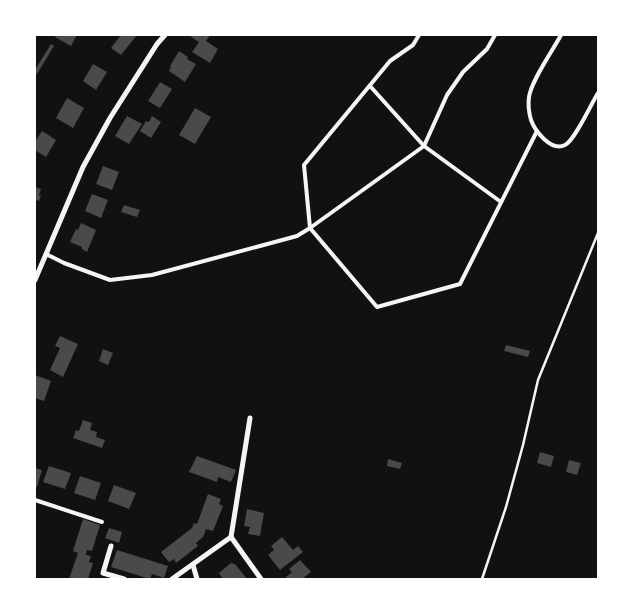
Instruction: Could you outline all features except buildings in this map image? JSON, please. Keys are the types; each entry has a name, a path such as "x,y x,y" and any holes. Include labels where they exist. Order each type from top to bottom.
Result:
{"street":[{"path":"35,280 83,167 110,118 157,44 165,35"},
{"path":"172,579 231,537 250,418"},
{"path":"231,537 261,579"},
{"path":"111,546 103,576 124,579"},
{"path":"193,565 197,579"}],"lane":[{"path":"420,35 413,45 390,61 304,165 310,228 377,307 460,284 537,131"},
{"path":"46,254 64,263 110,280 152,275 297,236 424,146 446,95 463,72 487,49 496,35"},
{"path":"561,35 533,84 529,96 531,120 537,131 546,141 556,146 564,145 571,139 598,93"},
{"path":"370,86 424,146 501,202"},
{"path":"35,500 102,522"}],"path":[{"path":"482,579 511,489 538,380 598,233"}]}
